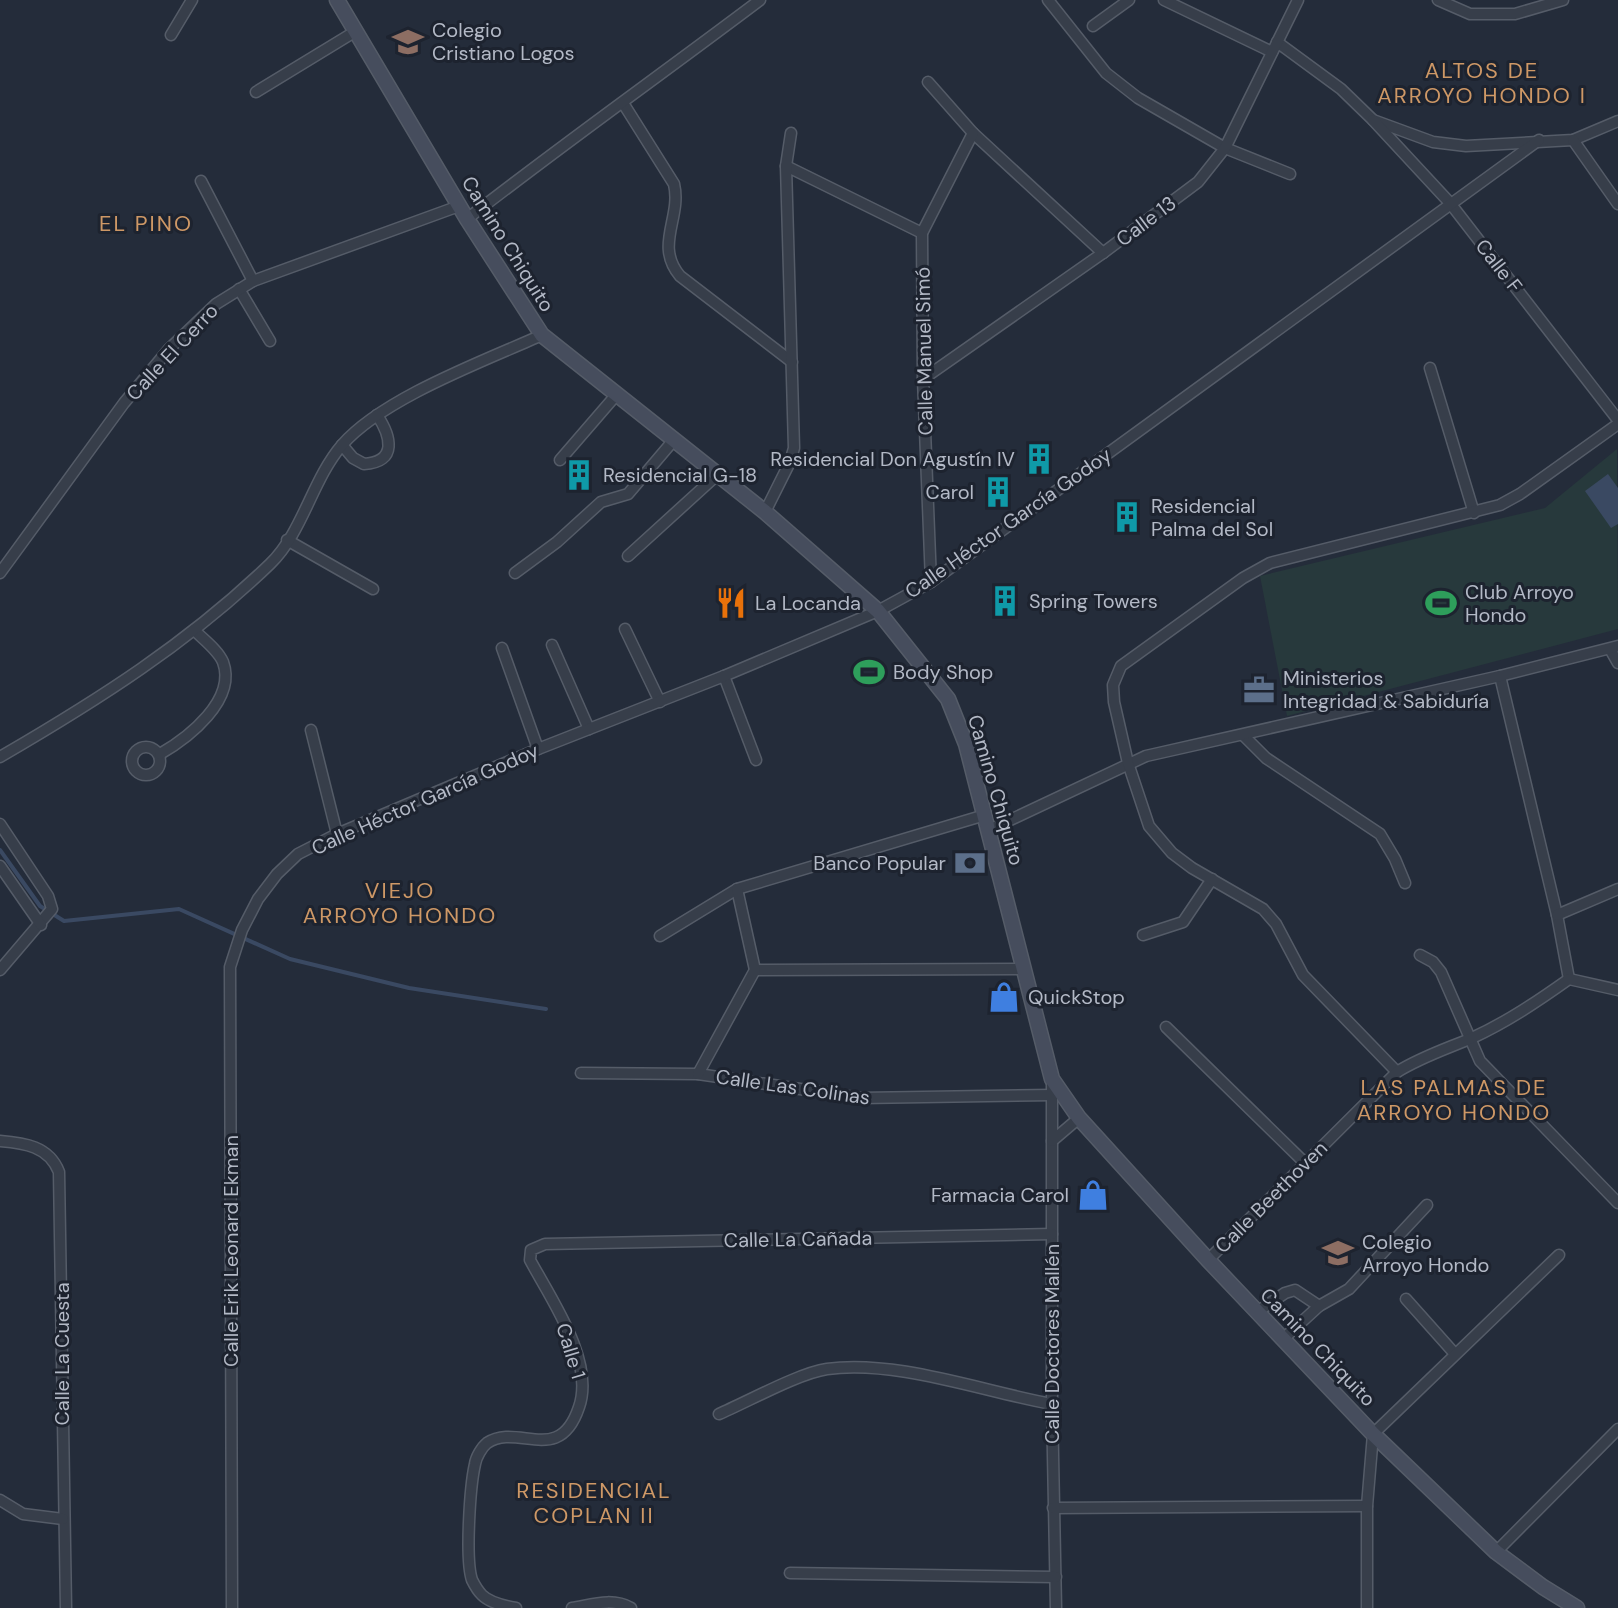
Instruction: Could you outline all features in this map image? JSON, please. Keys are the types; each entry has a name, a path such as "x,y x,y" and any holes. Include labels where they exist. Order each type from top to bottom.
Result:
{"main road":[{"name":"Camino Chiquito","path":"337,0 463,213 542,335 765,512 878,611 948,699 966,744 1052,1079 1079,1118 1373,1434 1496,1552 1577,1608"}],"street":[{"path":"171,35 192,0"},
{"name":"Calle El Cerro","path":"0,573 124,403 198,319 216,304 253,281 463,213 623,103 760,0"},
{"path":"1048,0 1106,73 1138,98 1225,148 1290,174"},
{"path":"1093,26 1129,0"},
{"name":"Calle F","path":"1164,0 1275,47 1341,89 1450,203 1618,422"},
{"name":"Calle 13","path":"923,379 1198,182 1225,148 1298,0"},
{"path":"1438,0 1470,14 1515,14 1563,0"},
{"path":"256,92 356,31"},
{"path":"928,82 973,133 1103,253"},
{"path":"623,103 674,184 676,200 668,248 673,268 792,362"},
{"path":"1373,120 1433,142 1466,146 1573,140 1618,121"},
{"path":"765,512 794,448 786,166 791,133"},
{"name":"Calle Manuel Simó","path":"931,582 923,379 922,233 973,133"},
{"name":"Calle Héctor García Godoy","path":"258,899 277,874 298,854 337,834 878,611 931,582 1539,140"},
{"path":"1573,140 1618,204"},
{"path":"786,166 922,233"},
{"path":"201,181 253,281"},
{"path":"239,289 270,341"},
{"path":"0,757 148,666 273,562 342,445 377,415 449,376 542,335"},
{"path":"1430,368 1474,513"},
{"path":"560,460 617,394"},
{"path":"342,445 353,458 364,464 381,460 387,454 389,435 377,415"},
{"path":"1397,1072 1303,975 1271,917 1251,901 1172,853 1149,826 1128,763 1114,702 1116,675 1121,666 1243,578 1288,557 1474,513 1520,494 1618,422"},
{"path":"515,573 557,542 601,502 628,494 673,441"},
{"path":"628,556 717,475"},
{"path":"287,540 373,589"},
{"path":"625,629 660,702"},
{"path":"160,754 196,727 222,695 225,677 222,659 194,630"},
{"path":"552,645 589,729"},
{"path":"502,648 538,749"},
{"path":"660,936 737,889 987,822 1146,756 1244,736 1614,648 1618,663"},
{"path":"724,676 756,760"},
{"path":"1500,676 1557,915 1569,979 1618,990"},
{"path":"311,730 337,834"},
{"path":"1244,736 1266,758 1380,834 1405,883"},
{"path":"0,824 48,896 52,909 0,970"},
{"path":"0,866 41,925"},
{"path":"1143,935 1183,922 1212,879"},
{"path":"698,1074 755,970 737,889"},
{"path":"1557,915 1618,889"},
{"name":"Calle Erik Leonard Ekman","path":"232,1608 230,967 242,930 258,899"},
{"path":"1420,955 1433,962 1441,972 1480,1061 1618,1203"},
{"path":"755,970 1023,969"},
{"name":"Calle Beethoven","path":"1208,1260 1397,1072 1525,1010 1569,979"},
{"path":"1166,1027 1305,1163"},
{"name":"Calle Las Colinas","path":"581,1073 698,1074 861,1098 1053,1095"},
{"name":"Calle Doctores Mallén","path":"1052,1079 1052,1404 1056,1608"},
{"path":"1052,1141 1079,1118"},
{"name":"Calle La Cuesta","path":"0,1141 25,1143 39,1149 55,1161 59,1172 66,1608"},
{"path":"1283,1339 1319,1306 1349,1289 1427,1205"},
{"name":"Calle La Cañada","path":"545,1244 1052,1234"},
{"name":"Calle 1","path":"516,1608 502,1606 482,1596 472,1579 470,1521 475,1461 484,1444 501,1437 540,1442 560,1435 571,1425 580,1406 580,1370 567,1324 530,1260 531,1250 545,1244"},
{"path":"1367,1608 1367,1506 1373,1434 1559,1255"},
{"path":"1257,1312 1285,1293 1295,1290 1319,1306"},
{"path":"1406,1299 1455,1354"},
{"path":"719,1414 825,1369 855,1368 948,1380 1052,1404"},
{"path":"1496,1552 1618,1429"},
{"path":"0,1500 23,1514 63,1519"},
{"path":"1053,1508 1367,1506"},
{"path":"790,1573 1056,1577"},
{"path":"572,1608 601,1602 624,1604 631,1608"}],"shaded area":[{"name":"Club Arroyo Hondo","path":"1617,449 1618,629 1287,716 1260,576 1545,508"}],"water":[{"path":"1608,474 1618,488 1618,524 1611,528 1585,491"}],"waterway":[{"path":"0,850 40,906 64,921 179,909 290,959 409,988 546,1009"}],"place":[{"name":"Colegio Cristiano Logos","path":"408,42"},
{"name":"Residencial Don Agustín IV","path":"1039,459"},
{"name":"Residencial G-18","path":"579,475"},
{"name":"Carol","path":"998,492"},
{"name":"Residencial Palma del Sol","path":"1127,517"},
{"name":"Spring Towers","path":"1005,601"},
{"name":"La Locanda","path":"731,603"},
{"name":"Club Arroyo Hondo","path":"1441,603"},
{"name":"Body Shop","path":"869,672"},
{"name":"Ministerios Integridad & Sabiduría","path":"1259,690"},
{"name":"Banco Popular","path":"970,863"},
{"name":"QuickStop","path":"1004,997"},
{"name":"Farmacia Carol","path":"1093,1195"},
{"name":"Colegio Arroyo Hondo","path":"1338,1253"}],"district":[{"name":"ALTOS DE ARROYO HONDO I","path":"1482,82"},
{"name":"EL PINO","path":"146,223"},
{"name":"VIEJO ARROYO HONDO","path":"400,902"},
{"name":"LAS PALMAS DE ARROYO HONDO","path":"1454,1100"},
{"name":"RESIDENCIAL COPLAN II","path":"594,1502"}]}
